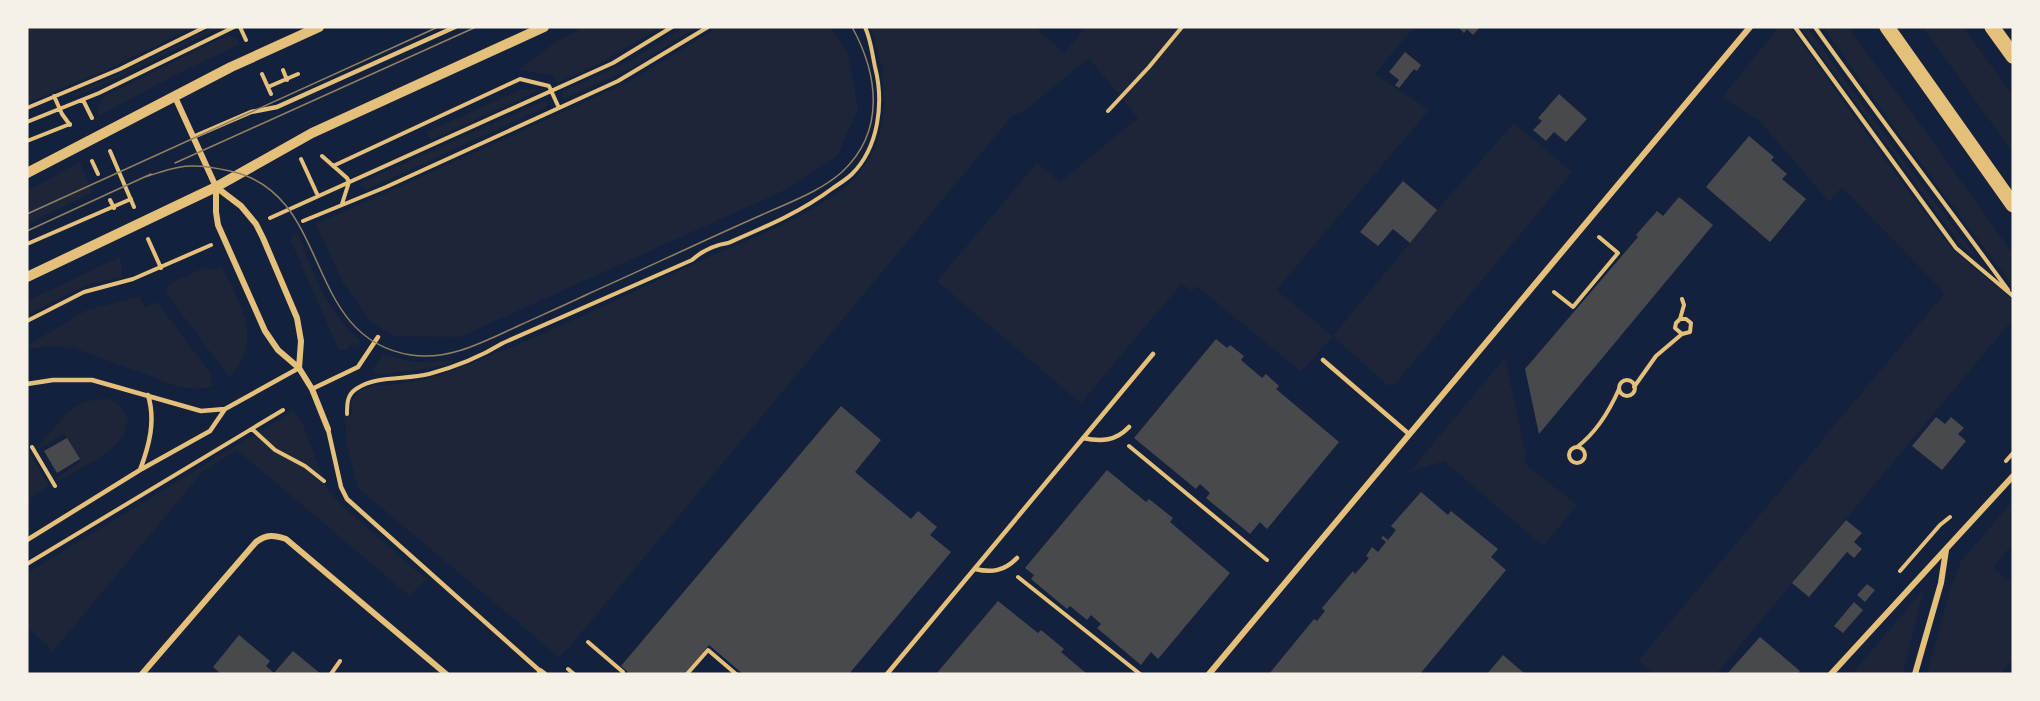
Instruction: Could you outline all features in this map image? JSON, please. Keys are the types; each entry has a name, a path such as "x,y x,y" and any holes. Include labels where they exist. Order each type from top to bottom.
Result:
{"main road":[{"path":"1887,27 2013,205"},
{"path":"1992,27 2013,56"}],"street":[{"path":"27,173 254,56 319,27"},
{"path":"27,277 216,187 312,133 544,27"},
{"path":"1209,674 1749,27"},
{"path":"175,97 216,187 218,225 265,331 278,350 299,368 312,389 328,429"},
{"path":"216,187 241,206 256,224 263,238 297,318 301,341 299,368"},
{"path":"1831,674 2013,476"},
{"path":"142,674 249,550 265,536 286,539 446,674"},
{"path":"1915,674 1941,584 1946,548"}],"lane":[{"path":"194,137 251,112 277,107 455,27"},
{"path":"312,389 358,367 378,337"},
{"path":"887,674 1153,354"},
{"path":"1323,360 1409,434"},
{"path":"27,384 53,380 93,380 201,411 225,409 299,368"},
{"path":"140,470 148,447 152,425 152,406 148,395"},
{"path":"27,540 140,470 210,431 225,409"},
{"path":"1083,438 1096,441 1111,440 1129,427"},
{"path":"328,429 341,487 347,499 542,672"},
{"path":"975,569 989,572 1006,567 1017,558"}],"path":[{"path":"27,108 120,69 205,27"},
{"path":"27,122 82,100 234,27"},
{"path":"240,27 248,44"},
{"path":"269,218 613,63 672,27"},
{"path":"303,221 386,187 559,108 638,70 708,27"},
{"path":"347,414 350,394 363,385 429,374 488,352 503,343 692,260 698,254 719,244 728,243 797,212 852,174 865,155 879,114 878,78 871,39 865,27"},
{"path":"1108,111 1182,27"},
{"path":"1795,27 1956,248 2013,296"},
{"path":"1815,27 1897,142 1932,185 2013,296"},
{"path":"283,70 290,87"},
{"path":"268,87 298,74"},
{"path":"264,78 272,95"},
{"path":"333,166 520,79 549,86 559,108"},
{"path":"54,96 59,109 78,131"},
{"path":"82,100 94,122"},
{"path":"27,141 70,124"},
{"path":"108,147 134,206"},
{"path":"89,154 98,174"},
{"path":"322,156 349,182 342,205"},
{"path":"304,165 318,196"},
{"path":"27,244 130,199"},
{"path":"110,200 117,214"},
{"path":"1554,292 1573,307 1618,253 1599,237"},
{"path":"149,241 161,268"},
{"path":"27,321 84,292 133,279 207,247"},
{"path":"1682,299 1684,305 1680,319 1675,326 1682,334"},
{"path":"1619,389 1622,394 1628,395 1633,392 1634,387 1656,356 1682,334 1688,333 1691,326 1686,319 1680,319"},
{"path":"1577,447 1585,454 1583,460 1575,462 1569,454 1595,431 1604,419 1621,382 1627,380 1632,382 1634,387"},
{"path":"27,564 284,410"},
{"path":"252,429 275,450 305,466 347,499"},
{"path":"1117,437 1268,560"},
{"path":"32,447 55,486"},
{"path":"1006,567 1140,674"},
{"path":"588,642 624,673"},
{"path":"687,674 708,650 736,674"},
{"path":"331,674 340,662"},
{"path":"568,669 574,674"}],"shaded area":[{"path":"27,27 194,27 108,69 27,103"},
{"path":"214,27 221,27 111,81 73,97 72,95 110,78"},
{"path":"584,27 660,27 604,61 557,83 553,75 519,70 557,41"},
{"path":"684,27 697,27 632,68 564,99 561,92 629,61"},
{"path":"718,27 831,27 848,54 858,109 837,156 787,189 460,337 394,336 371,322 343,283 316,224 620,86"},
{"path":"870,27 1035,27 1064,53 1086,27 1414,27 1375,74 1429,110 1276,290 1333,336 1301,372 1197,286 1192,291 1181,284 1081,403 937,281 1037,163 1060,182 1138,118 1089,58 1024,111 1012,116 559,657 358,488 347,447 344,415 352,414 354,398 365,388 435,377 512,347 784,224 845,187 868,160 880,134 883,120 883,77"},
{"path":"1779,27 1791,28 1952,249 2013,300 2013,319 1716,674 1655,674 1638,661 1945,293 1842,187 1829,202 1760,121 1722,97"},
{"path":"1800,27 1807,27 1893,147 1978,259 1960,244"},
{"path":"1823,27 1847,27 1918,121 2013,254 2013,286 1902,138"},
{"path":"1923,27 1963,27 2013,96 2013,153"},
{"path":"230,36 237,39 240,44 177,74 99,116 99,104 107,95"},
{"path":"522,89 540,90 431,140 427,132"},
{"path":"546,100 548,106 368,189 358,184"},
{"path":"1514,123 1572,172 1394,385 1387,385 1333,336 1437,210"},
{"path":"80,162 92,193 27,224 27,191"},
{"path":"297,233 330,305 349,330 361,340 358,347 352,343 345,350 339,350 291,241"},
{"path":"120,257 122,277 90,284 27,314 27,301"},
{"path":"222,266 242,309 247,336 246,350 240,363 229,377 166,293 169,284 204,268 216,269"},
{"path":"139,297 145,307 157,302 210,373 213,386 198,389 179,387 74,348 50,346 27,349 27,346 87,310"},
{"path":"383,354 414,362 454,361 436,367 378,375 373,369"},
{"path":"1505,357 1528,466 1577,505 1543,546 1444,461 1410,472"},
{"path":"109,399 121,407 126,415 127,429 122,438 102,456 58,481 56,479 81,461 64,434 39,449 37,446 75,407 84,402"},
{"path":"293,411 301,420 328,492 426,579 410,596 237,450 204,470 53,651 27,627 27,573"},
{"path":"29,452 49,486 27,499 27,453"},
{"path":"2013,501 2013,543 1993,568 2013,584 2013,659 2000,674 1927,674 1951,587 1961,561"},
{"path":"1924,589 1903,674 1852,674"}],"building":[{"path":"1458,27 1480,27 1473,35 1467,29 1464,33"},
{"path":"1405,52 1421,65 1417,71 1414,69 1399,88 1395,85 1399,80 1389,72"},
{"path":"1559,94 1587,119 1566,142 1554,132 1546,141 1533,130 1542,121 1538,118"},
{"path":"1749,136 1774,157 1771,160 1787,174 1782,179 1806,199 1770,242 1706,187"},
{"path":"1403,181 1437,210 1410,243 1393,229 1378,246 1360,232"},
{"path":"1679,197 1713,225 1539,434 1525,369 1638,237 1636,235 1657,211 1663,216"},
{"path":"1216,339 1227,348 1230,345 1244,356 1241,360 1262,378 1266,374 1279,386 1276,389 1339,442 1267,529 1260,522 1250,534 1206,498 1210,493 1200,484 1196,489 1134,438"},
{"path":"841,406 881,440 855,472 911,519 918,511 937,527 930,535 951,552 849,674 743,674 709,645 685,674 630,674 621,666"},
{"path":"1936,417 1945,424 1951,417 1964,428 1958,434 1966,441 1942,470 1912,446"},
{"path":"67,438 80,459 57,473 44,451"},
{"path":"1107,470 1146,502 1149,499 1173,518 1170,522 1230,573 1158,659 1151,652 1141,665 1097,628 1101,624 1091,615 1087,620 1070,606 1067,609 1031,579 1034,575 1025,568"},
{"path":"1421,492 1448,515 1451,511 1498,549 1491,557 1506,570 1420,674 1269,674 1314,619 1317,621 1325,611 1322,608 1353,571 1355,574 1369,558 1366,556 1372,547 1378,552 1386,542 1381,538 1383,536 1388,540 1396,530 1391,526"},
{"path":"1846,520 1862,533 1854,542 1862,549 1854,558 1847,552 1809,597 1792,583"},
{"path":"1867,584 1875,590 1865,602 1857,595"},
{"path":"998,601 1038,633 1041,630 1064,649 1061,652 1087,674 936,674"},
{"path":"1854,602 1863,610 1843,633 1834,626"},
{"path":"239,635 270,661 266,666 274,673 293,651 321,674 221,674 213,667"},
{"path":"1760,637 1800,671 1797,674 1727,674"},
{"path":"1503,655 1525,674 1487,674"}],"tram line":[{"path":"27,214 438,27"},
{"path":"175,163 476,27"},
{"path":"142,178 186,166 205,166 230,171 263,185 287,207 304,234 333,295 351,322 376,343 411,355 439,355 493,338 798,199 821,187 842,172 856,156 866,139 873,102 868,64 852,27"},
{"path":"27,231 151,174"}]}
